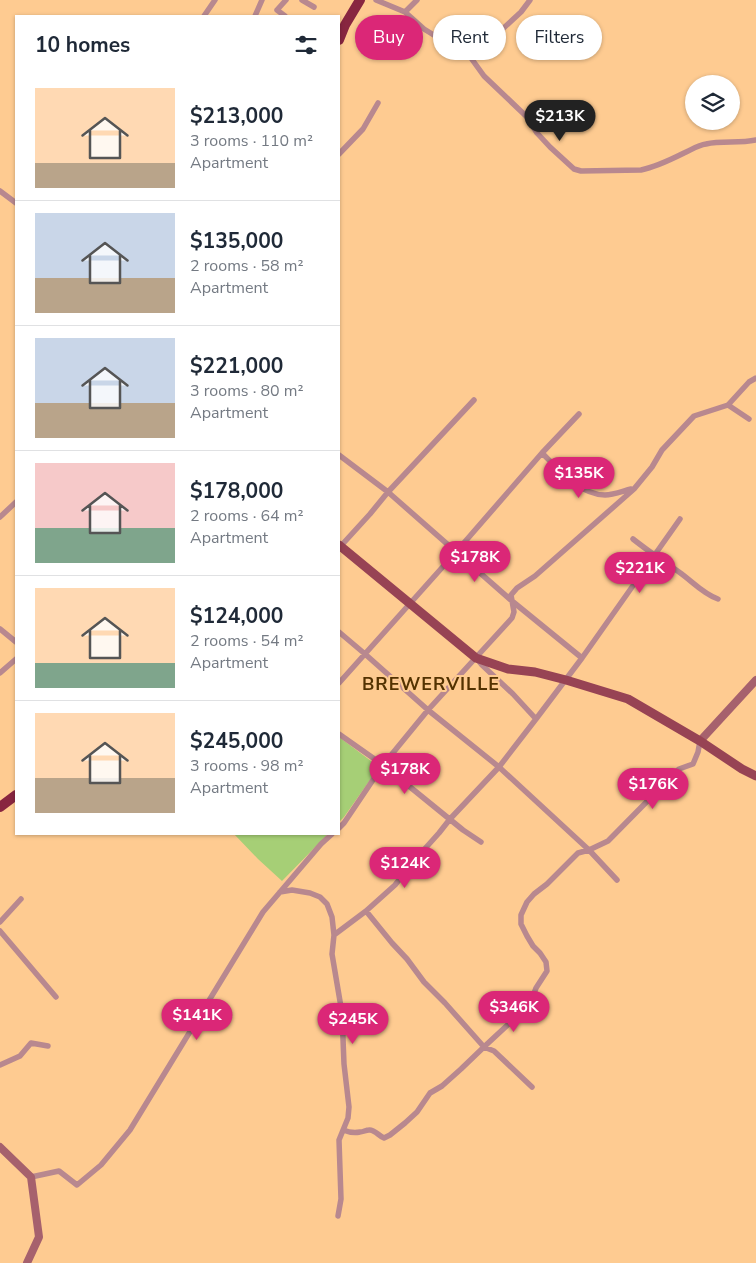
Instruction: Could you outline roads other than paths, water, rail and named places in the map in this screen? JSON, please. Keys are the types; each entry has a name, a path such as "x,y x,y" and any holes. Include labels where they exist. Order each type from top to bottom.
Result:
{"highway":[{"path":"340,38 360,0"},
{"path":"0,807 15,796"}],"main road":[{"path":"340,548 476,658 508,669 535,672 628,699 756,776"}],"street":[{"path":"205,14 215,0"},
{"path":"255,15 262,0"},
{"path":"284,15 277,10 286,0"},
{"path":"302,0 314,7"},
{"path":"376,0 405,12 433,35"},
{"path":"405,12 417,0"},
{"path":"506,26 521,12 530,0"},
{"path":"472,60 484,76 527,117 537,134 574,169 581,171 641,170 671,160 705,144 756,140"},
{"path":"340,153 363,129 378,103"},
{"path":"0,191 15,202"},
{"path":"340,827 383,765 428,710 512,618 514,606 511,595 517,588 534,576 634,489 652,467 662,450 694,416 728,405 749,382 756,378"},
{"path":"340,546 474,400"},
{"path":"728,405 749,419"},
{"path":"340,682 542,453 579,414"},
{"path":"542,453 582,489 607,496 634,489"},
{"path":"340,456 388,492 512,601 582,658"},
{"path":"0,517 15,503"},
{"path":"334,935 366,911 395,885 450,819 499,767 566,680 680,519"},
{"path":"633,539 702,590 718,599"},
{"path":"0,630 15,641"},
{"path":"340,633 428,710 499,767 589,850 617,880"},
{"path":"476,658 536,719"},
{"path":"0,673 15,660"},
{"path":"343,1130 356,1133 369,1130 384,1138 390,1135 417,1112 430,1092 442,1086 515,1018 532,999 536,988 547,971 546,962 533,946 521,924 521,915 527,902 578,854 608,841 679,769 692,764 698,752 700,741 756,680"},
{"path":"340,735 383,765 463,830 481,842"},
{"path":"31,1177 59,1171 77,1185 112,1152 136,1121 263,912 331,835"},
{"path":"280,892 292,890 320,897 327,904 332,916 334,935 332,954 342,1013 344,1064 350,1107 348,1118 339,1140 341,1199 338,1216"},
{"path":"0,922 21,899"},
{"path":"366,911 424,982 484,1047 494,1051 532,1087"},
{"path":"0,931 56,997"},
{"path":"0,1065 20,1056 31,1043 48,1046"},
{"path":"0,1147 31,1177 39,1237 27,1263"}],"district":[{"name":"BREWERVILLE","path":"431,684"}]}
